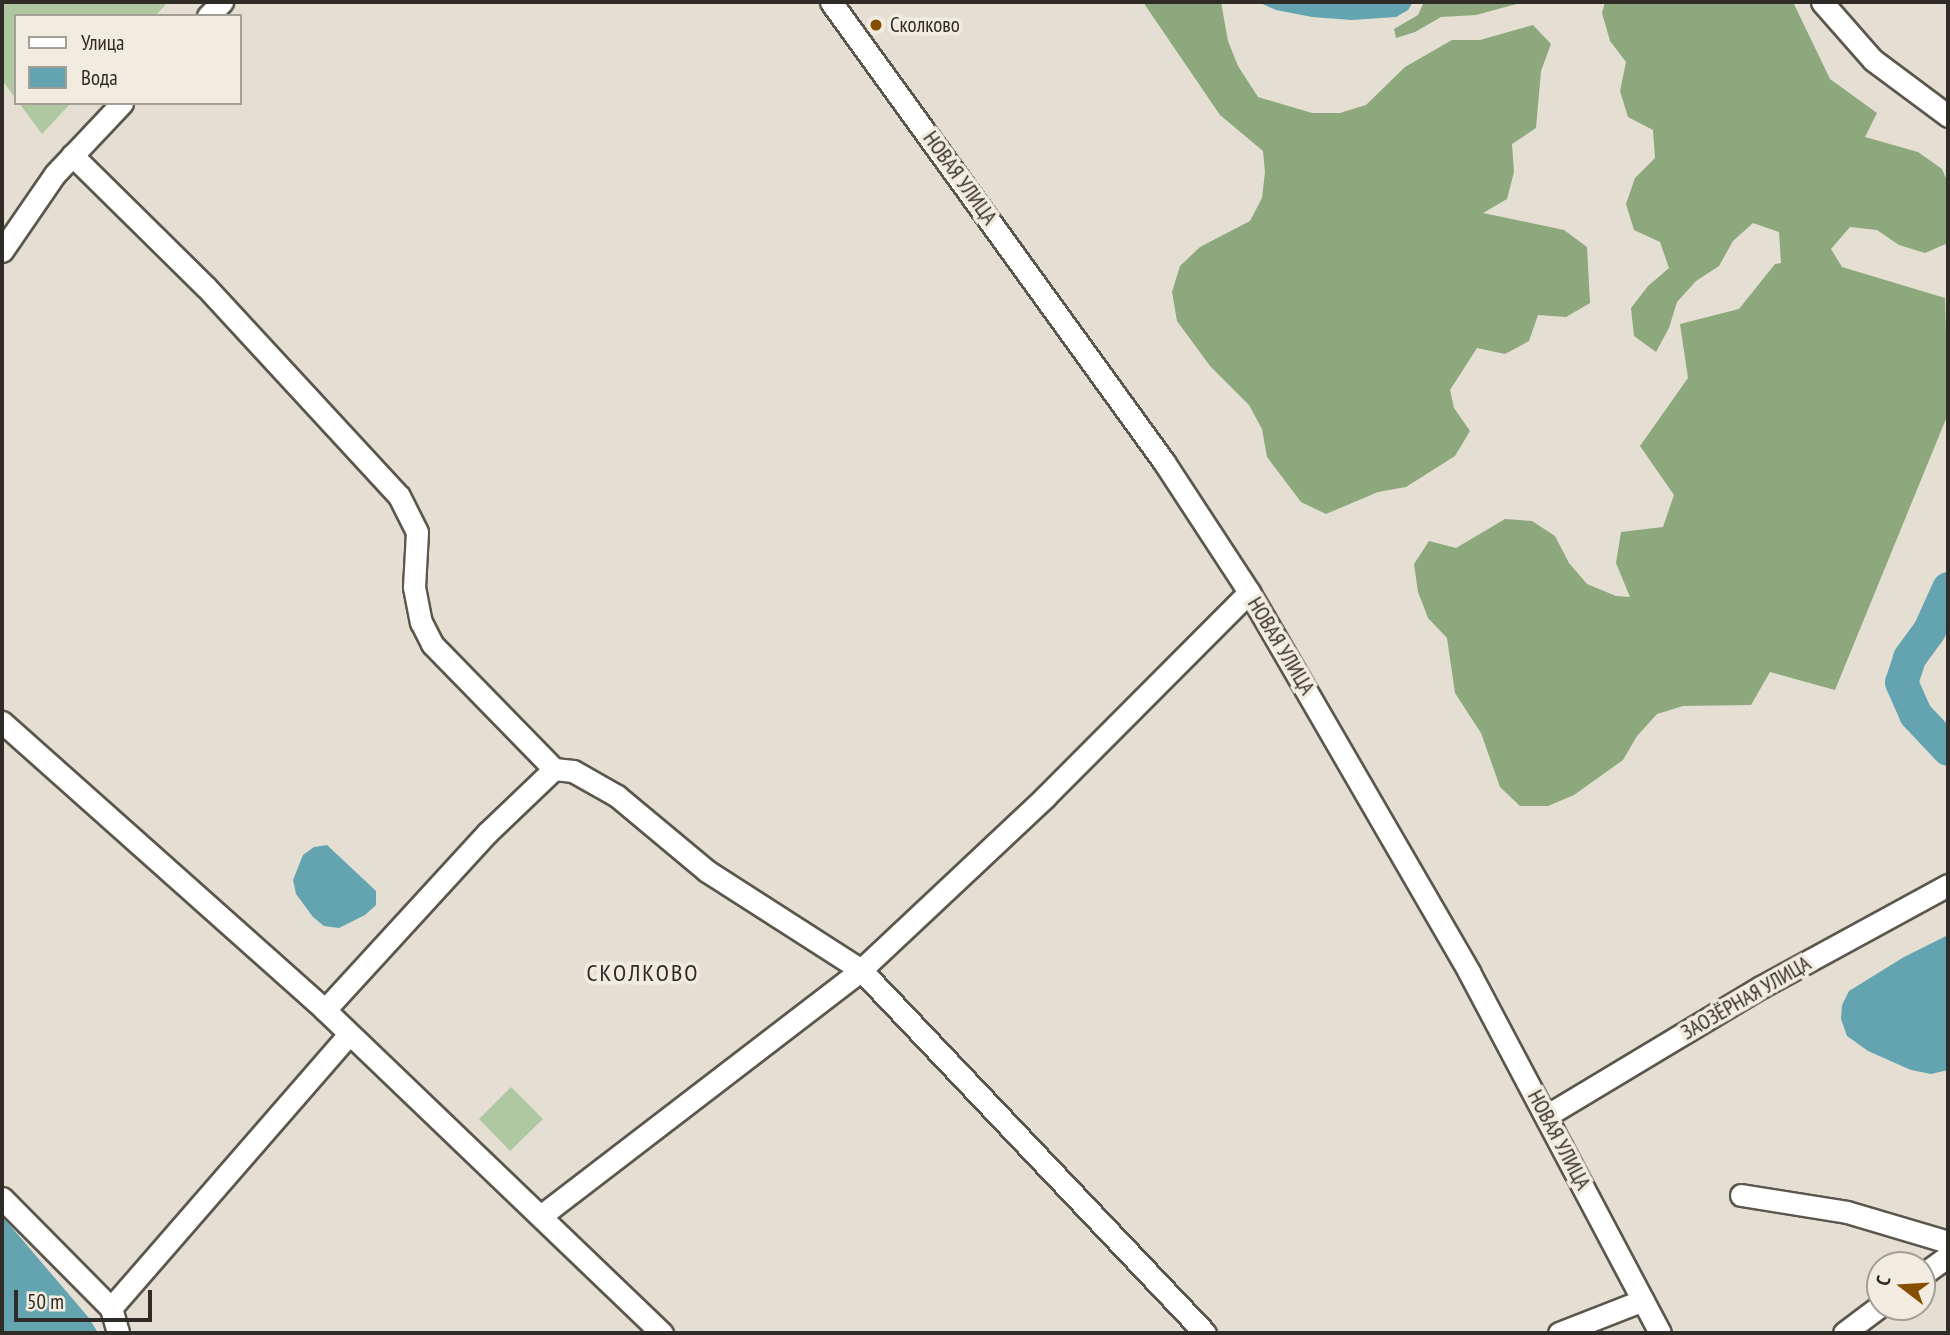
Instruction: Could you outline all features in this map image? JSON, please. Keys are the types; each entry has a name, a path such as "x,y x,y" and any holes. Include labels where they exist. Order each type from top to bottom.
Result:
{"street":[{"name":"НОВАЯ УЛИЦА","path":"831,2 1164,462 1249,592 1439,918 1661,1333"},
{"path":"1822,2 1873,61 1948,116"},
{"path":"2,251 55,174 120,105"},
{"path":"72,155 205,287 399,496 417,532 414,587 421,622 432,644 554,769 573,771 617,796 707,870 861,970 1205,1333"},
{"path":"542,1215 861,970 1045,797 1249,592"},
{"path":"2,722 325,1010 542,1215 662,1333"},
{"path":"325,1010 487,833 554,769"},
{"name":"ЗАОЗЁРНАЯ УЛИЦА","path":"1546,1116 1761,988 1948,885"},
{"path":"111,1308 349,1034"},
{"path":"1741,1195 1847,1212 1948,1242"},
{"path":"2,1198 111,1308 118,1333"},
{"path":"1559,1333 1643,1300"},
{"path":"1844,1333 1866,1317"}],"green space":[{"path":"2,2 168,2 157,14 14,14 14,96 2,80"},
{"path":"1143,2 1221,2 1228,41 1238,66 1258,97 1312,113 1340,113 1366,105 1405,67 1452,40 1480,40 1533,25 1551,44 1541,71 1536,128 1512,144 1514,172 1507,199 1483,213 1564,230 1587,247 1590,303 1566,317 1538,315 1529,341 1505,354 1477,348 1450,390 1454,408 1470,431 1455,456 1406,487 1378,492 1326,514 1301,502 1267,457 1262,429 1249,405 1210,366 1177,321 1172,292 1180,266 1200,247 1250,221 1262,198 1265,172 1263,151 1220,115"},
{"path":"1424,2 1524,2 1476,15 1441,17 1415,32 1396,38 1394,29 1418,15"},
{"path":"1605,2 1793,2 1830,79 1877,113 1865,137 1918,152 1942,169 1948,183 1948,243 1925,253 1899,245 1877,230 1850,227 1831,249 1842,267 1945,298 1948,414 1835,690 1770,672 1751,705 1683,706 1657,714 1637,736 1623,760 1574,795 1548,806 1520,806 1500,787 1481,733 1455,693 1447,638 1428,618 1418,592 1414,564 1429,541 1456,548 1505,519 1532,521 1555,536 1569,563 1587,584 1616,596 1630,597 1616,563 1621,532 1663,527 1674,495 1640,446 1688,378 1680,324 1739,309 1775,264 1781,263 1779,232 1753,223 1733,241 1719,266 1696,281 1677,302 1669,328 1656,352 1634,336 1631,308 1648,286 1669,268 1660,242 1634,230 1626,204 1635,178 1655,158 1653,130 1628,117 1620,91 1626,62 1610,41 1602,13"},
{"path":"20,105 69,105 42,134"},
{"path":"511,1087 543,1119 510,1151 479,1119"}],"water":[{"path":"1258,2 1413,2 1408,10 1396,17 1352,20 1312,17 1276,10"},
{"path":"327,845 376,891 376,905 365,915 339,928 324,926 313,917 296,894 293,880 303,855 314,847"},
{"path":"1948,935 1948,1070 1931,1074 1911,1070 1868,1051 1847,1036 1841,1019 1842,1005 1849,991 1904,957"},
{"path":"2,1216 89,1318 98,1333 2,1333"}],"waterway":[{"path":"1948,588 1929,630 1909,658 1901,682 1915,714 1948,749"}],"place":[{"name":"Сколково","path":"876,25"}],"district":[{"name":"СКОЛКОВО","path":"643,973"}]}
